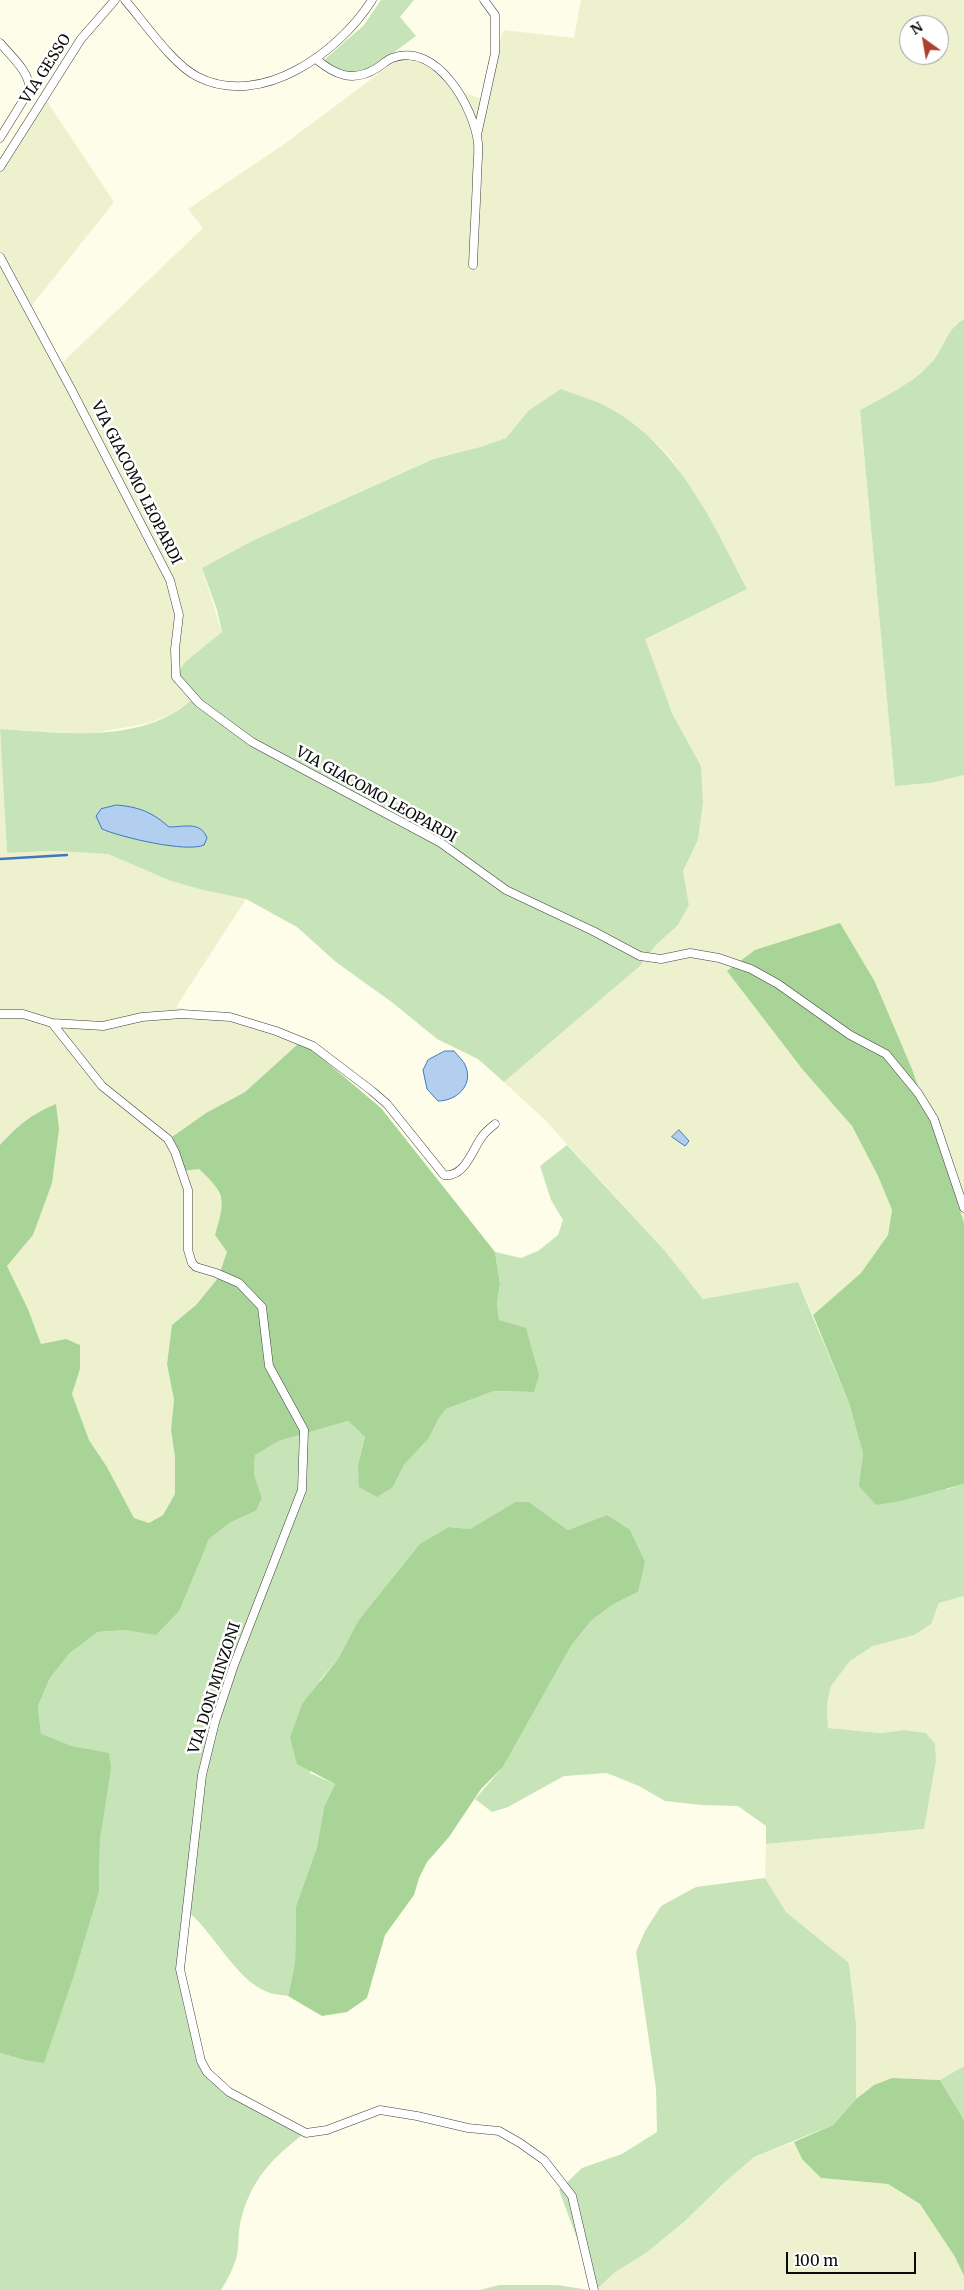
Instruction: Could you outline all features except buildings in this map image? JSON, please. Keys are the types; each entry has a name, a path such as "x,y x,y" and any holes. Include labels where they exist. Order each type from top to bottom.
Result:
{"street":[{"name":"VIA GESSO","path":"0,167 3,155 81,39 115,0"},
{"path":"125,0 171,55 197,77 247,85 271,81 292,74 316,58 351,27 372,0"},
{"path":"476,137 495,53 495,15 484,0"},
{"name":"VIA GESSO","path":"0,43 25,75 30,85 29,91 0,138"},
{"path":"316,58 339,75 356,76 375,70 392,58 410,55 425,59 441,68 468,109 478,143 473,265"},
{"name":"VIA GIACOMO LEOPARDI","path":"0,257 170,580 179,616 176,678 200,703 252,742 441,843 506,890 593,930 640,956 661,959 690,953 718,958 751,969 778,984 850,1035 886,1054 918,1093 934,1119 964,1208"},
{"path":"0,1014 22,1014 52,1022 103,1026 142,1017 192,1014 230,1017 290,1037 313,1046 387,1104 444,1175 455,1173 463,1167 470,1159 480,1139 496,1124"},
{"name":"VIA DON MINZONI","path":"52,1022 102,1086 168,1139 175,1152 188,1190 188,1250 192,1263 196,1267 239,1283 262,1308 269,1366 304,1430 302,1490 234,1665 202,1775 180,1969 201,2061 207,2072 229,2092 306,2133 328,2130 380,2110 499,2132 520,2143 544,2160 572,2196 594,2290"}],"green space":[{"path":"381,0 414,0 400,17 416,36 370,70 343,74 324,60 364,25"},
{"path":"581,0 964,0 964,319 956,324 930,365 900,389 860,410 895,786 931,783 964,775 964,1223 912,1069 875,982 803,1070 852,1126 878,1176 892,1210 888,1235 861,1273 813,1315 798,1282 703,1299 665,1251 545,1120 504,1082 640,966 656,945 678,925 689,905 683,871 698,840 703,803 701,766 672,713 644,639 747,588 699,500 670,457 652,439 528,411 506,438 480,447 432,459 252,541 202,568 222,633 185,662 173,681 194,698 172,714 149,723 89,734 0,729 0,167 46,100 114,202 29,309 62,363 203,228 188,209 283,145 397,60 426,55 442,76 460,91 485,100 492,61 504,30 574,38"},
{"path":"964,319 964,775 931,783 895,786 860,410 914,379 922,372 934,360 953,329"},
{"path":"561,389 611,409 635,425 656,444 675,465 707,513 747,589 645,639 672,713 701,766 703,803 698,840 683,871 689,905 678,925 656,945 640,966 504,1082 478,1059 437,1039 393,1003 336,962 297,927 246,899 171,881 108,854 54,851 7,853 0,729 65,733 110,732 152,723 175,712 194,698 173,682 185,662 222,632 217,610 202,568 252,541 433,459 506,438 528,411"},
{"path":"0,729 7,853 54,851 108,854 171,881 246,899 176,1007 262,1031 298,1044 245,1092 206,1113 169,1139 215,1184 223,1205 215,1235 227,1252 218,1278 196,1305 172,1325 167,1364 174,1400 171,1430 175,1457 175,1494 163,1515 149,1523 134,1518 107,1467 89,1440 72,1394 80,1369 66,1339 41,1344 28,1309 7,1266 33,1235 15,1129 0,1145"},
{"path":"840,923 875,982 912,1069 964,1223 964,1484 900,1501 876,1505 859,1486 863,1454 849,1403 813,1315 861,1273 888,1235 892,1210 878,1176 852,1126 803,1070 727,971 755,950"},
{"path":"298,1044 310,1048 381,1108 495,1252 500,1284 497,1303 499,1320 526,1328 539,1375 534,1392 494,1391 446,1409 429,1438 404,1465 393,1487 377,1497 359,1487 358,1465 365,1437 348,1421 279,1441 255,1455 254,1474 262,1498 256,1511 231,1522 209,1539 179,1611 156,1635 125,1630 98,1632 70,1653 50,1678 38,1706 41,1734 72,1746 109,1753 111,1768 100,1839 99,1892 74,1976 44,2063 24,2060 0,2053 0,1145 26,1121 56,1104 59,1129 52,1183 33,1235 7,1266 28,1309 41,1344 66,1339 80,1345 80,1369 72,1394 89,1440 107,1467 134,1518 149,1523 163,1515 175,1494 175,1457 171,1430 174,1400 167,1364 172,1325 196,1305 218,1278 227,1252 215,1235 222,1206 219,1192 215,1185 199,1169 182,1171 169,1139 206,1113 245,1092"},
{"path":"567,1145 665,1251 703,1299 798,1282 849,1403 863,1454 860,1486 948,1489 964,1484 964,1596 939,1603 931,1624 914,1635 873,1646 850,1661 831,1686 827,1704 828,1728 881,1733 904,1730 926,1733 935,1744 936,1760 924,1829 766,1844 766,1826 738,1806 665,1801 639,1786 607,1773 564,1776 508,1807 492,1812 475,1799 503,1767 571,1646 591,1621 612,1605 638,1592 608,1515 568,1530 529,1502 515,1502 470,1529 449,1527 399,1573 358,1621 338,1659 320,1680 310,1773 335,1784 324,1807 317,1847 296,1906 295,1963 288,1996 267,1992 243,1975 196,1919 186,1910 180,1946 180,1979 189,2028 204,2071 222,2088 306,2132 272,2161 256,2183 244,2209 240,2224 236,2259 224,2286 221,2290 0,2290 0,2053 24,2060 44,2062 74,1976 99,1892 100,1839 109,1754 72,1746 41,1735 38,1706 50,1678 70,1653 98,1632 125,1630 156,1634 194,1572 209,1539 231,1522 256,1511 262,1498 254,1474 255,1455 279,1441 348,1421 365,1437 358,1465 393,1487 404,1465 429,1438 446,1409 494,1391 534,1392 499,1320 497,1303 500,1284 495,1252 521,1258 538,1251 558,1235 563,1220 551,1200 540,1166"},
{"path":"515,1502 529,1502 568,1530 607,1515 630,1530 645,1562 638,1592 612,1605 591,1621 571,1646 503,1767 481,1789 449,1837 427,1862 419,1878 414,1895 385,1935 367,1998 347,2012 322,2016 288,1996 295,1963 296,1906 317,1847 324,1807 335,1784 297,1764 290,1738 302,1704 338,1659 358,1621 420,1544 449,1527 470,1529"},
{"path":"964,1596 964,2066 940,2080 892,2078 874,2085 856,2099 856,2023 849,1963 786,1912 765,1878 766,1844 924,1829 934,1744 926,1733 904,1730 881,1733 828,1728 827,1704 831,1686 850,1661 873,1646 889,1640 936,1612 939,1603"},
{"path":"765,1878 786,1912 849,1963 856,2023 856,2099 833,2125 754,2157 684,2222 646,2253 614,2273 596,2290 559,2190 582,2168 622,2154 657,2132 656,2089 636,1952 645,1931 661,1906 696,1887"},
{"path":"964,2066 964,2120 940,2080"},
{"path":"892,2078 940,2080 964,2120 964,2276 955,2257 920,2204 888,2184 821,2178 802,2159 794,2142 833,2125 856,2099 874,2085"},
{"path":"794,2142 802,2159 821,2178 888,2184 920,2204 955,2257 964,2276 964,2290 596,2290 614,2273 646,2253 684,2222 754,2157"},
{"path":"499,2285 557,2285 589,2290 480,2290"}],"water":[{"path":"117,805 145,811 169,827 196,827 201,829 207,838 204,845 195,847 169,846 138,840 102,829 96,816 101,809"},
{"path":"445,1051 454,1051 466,1067 468,1074 465,1086 457,1095 438,1101 427,1089 423,1070 428,1060"},
{"path":"679,1130 689,1141 685,1146 672,1137"}],"waterway":[{"path":"0,859 67,855"}]}
